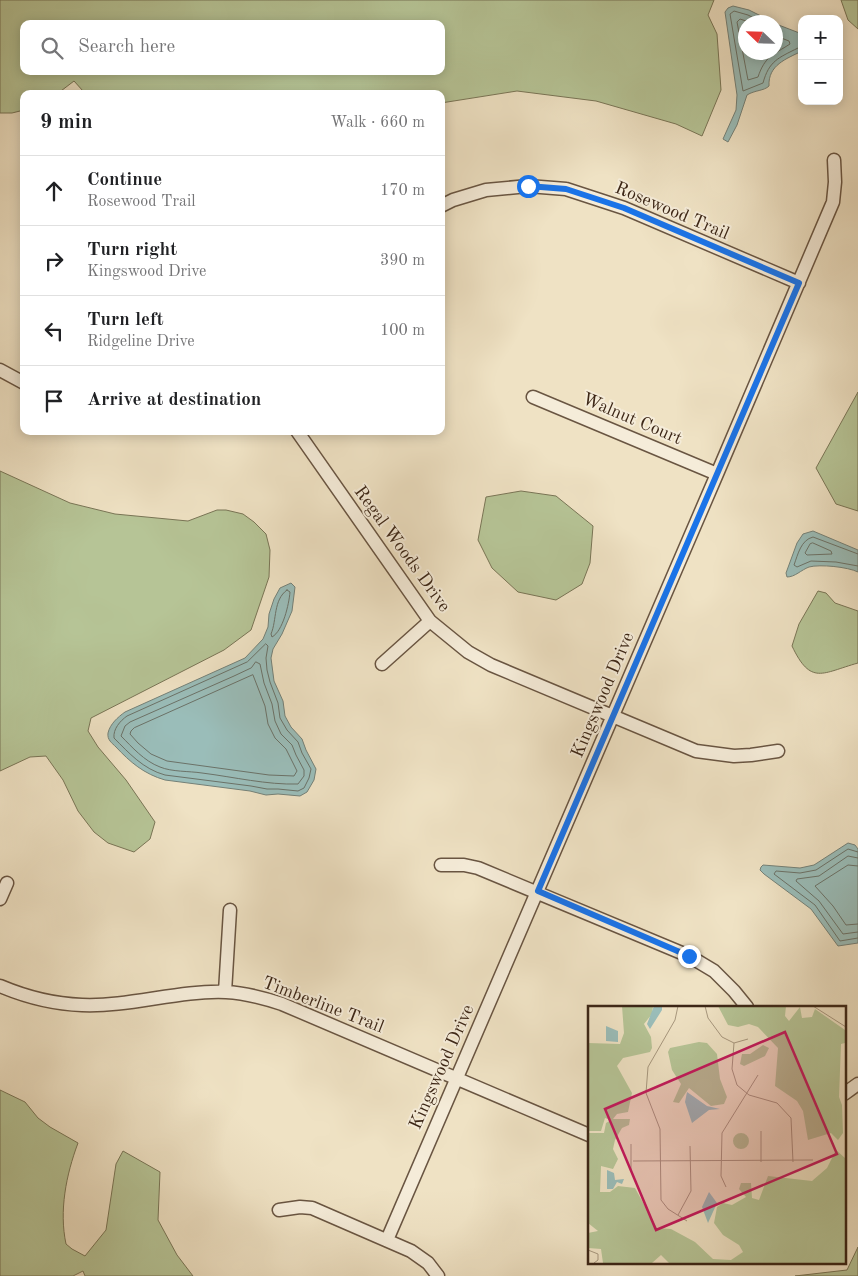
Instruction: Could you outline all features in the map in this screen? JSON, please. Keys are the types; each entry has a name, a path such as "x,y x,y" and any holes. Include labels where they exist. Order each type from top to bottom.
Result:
{"street":[{"name":"Kingswood Drive","path":"387,1240 718,474 833,202 835,182 834,160"},
{"name":"Rosewood Trail","path":"445,204 486,190 528,186 566,189 624,208 799,283"},
{"path":"0,370 20,381"},
{"name":"Walnut Court","path":"533,397 718,474"},
{"name":"Regal Woods Drive","path":"300,435 430,621 468,652 491,665 612,717 672,742 706,753 751,756 778,750"},
{"path":"382,664 430,621"},
{"path":"441,865 464,865 478,868 538,891 689,956 714,971 746,1006"},
{"path":"0,899 7,883"},
{"path":"225,992 230,910"},
{"name":"Timberline Trail","path":"0,986 28,997 56,1003 82,1005 225,992 263,998 282,1004 588,1135"},
{"path":"846,1093 858,1084"},
{"path":"279,1210 300,1207 312,1208 411,1251 428,1263 438,1276"}],"green space":[{"path":"0,0 714,0 708,15 717,34 721,90 702,136 676,124 596,101 517,91 445,102 445,90 82,90 74,81 62,90 20,90 20,111 0,113"},
{"path":"841,0 858,0 858,29 848,20"},
{"path":"858,392 858,511 836,504 816,468"},
{"path":"0,471 70,503 115,514 188,521 217,510 226,510 243,514 266,534 270,550 269,577 251,630 224,650 91,718 88,731 98,747 126,780 155,822 150,839 134,852 108,843 94,832 78,811 63,780 46,756 30,757 0,771"},
{"path":"521,491 556,496 593,526 590,563 582,584 556,600 518,592 492,568 478,540 486,497"},
{"path":"818,591 826,593 835,603 858,611 858,663 826,673 812,672 805,667 792,646 799,624"},
{"path":"0,1090 25,1102 38,1118 78,1143 65,1193 63,1219 66,1244 85,1256 106,1230 116,1164 123,1151 160,1172 158,1220 177,1255 193,1276 85,1276 83,1271 73,1276 0,1276"},
{"path":"858,1247 858,1276 795,1276 847,1270"}],"water":[{"path":"733,6 759,15 738,15 738,60 783,60 783,27 798,32 798,53 784,60 775,68 769,79 769,86 747,95 737,125 728,142 723,139 736,110 737,95 725,12"},
{"path":"813,531 858,550 858,572 841,567 814,566 787,577 786,573 797,543 803,534"},
{"path":"291,583 295,587 292,611 273,649 271,658 274,681 283,701 285,716 291,727 302,739 316,769 314,780 307,792 300,796 266,795 250,791 165,780 138,767 111,743 108,738 109,730 125,712 245,658 263,639 268,627 269,614 274,599 280,588"},
{"path":"848,843 855,845 858,849 858,943 838,946 811,909 760,870 763,865 800,868 814,865"}],"route":[{"path":"528,186 566,189 624,208 799,283 538,891 689,956"}]}
